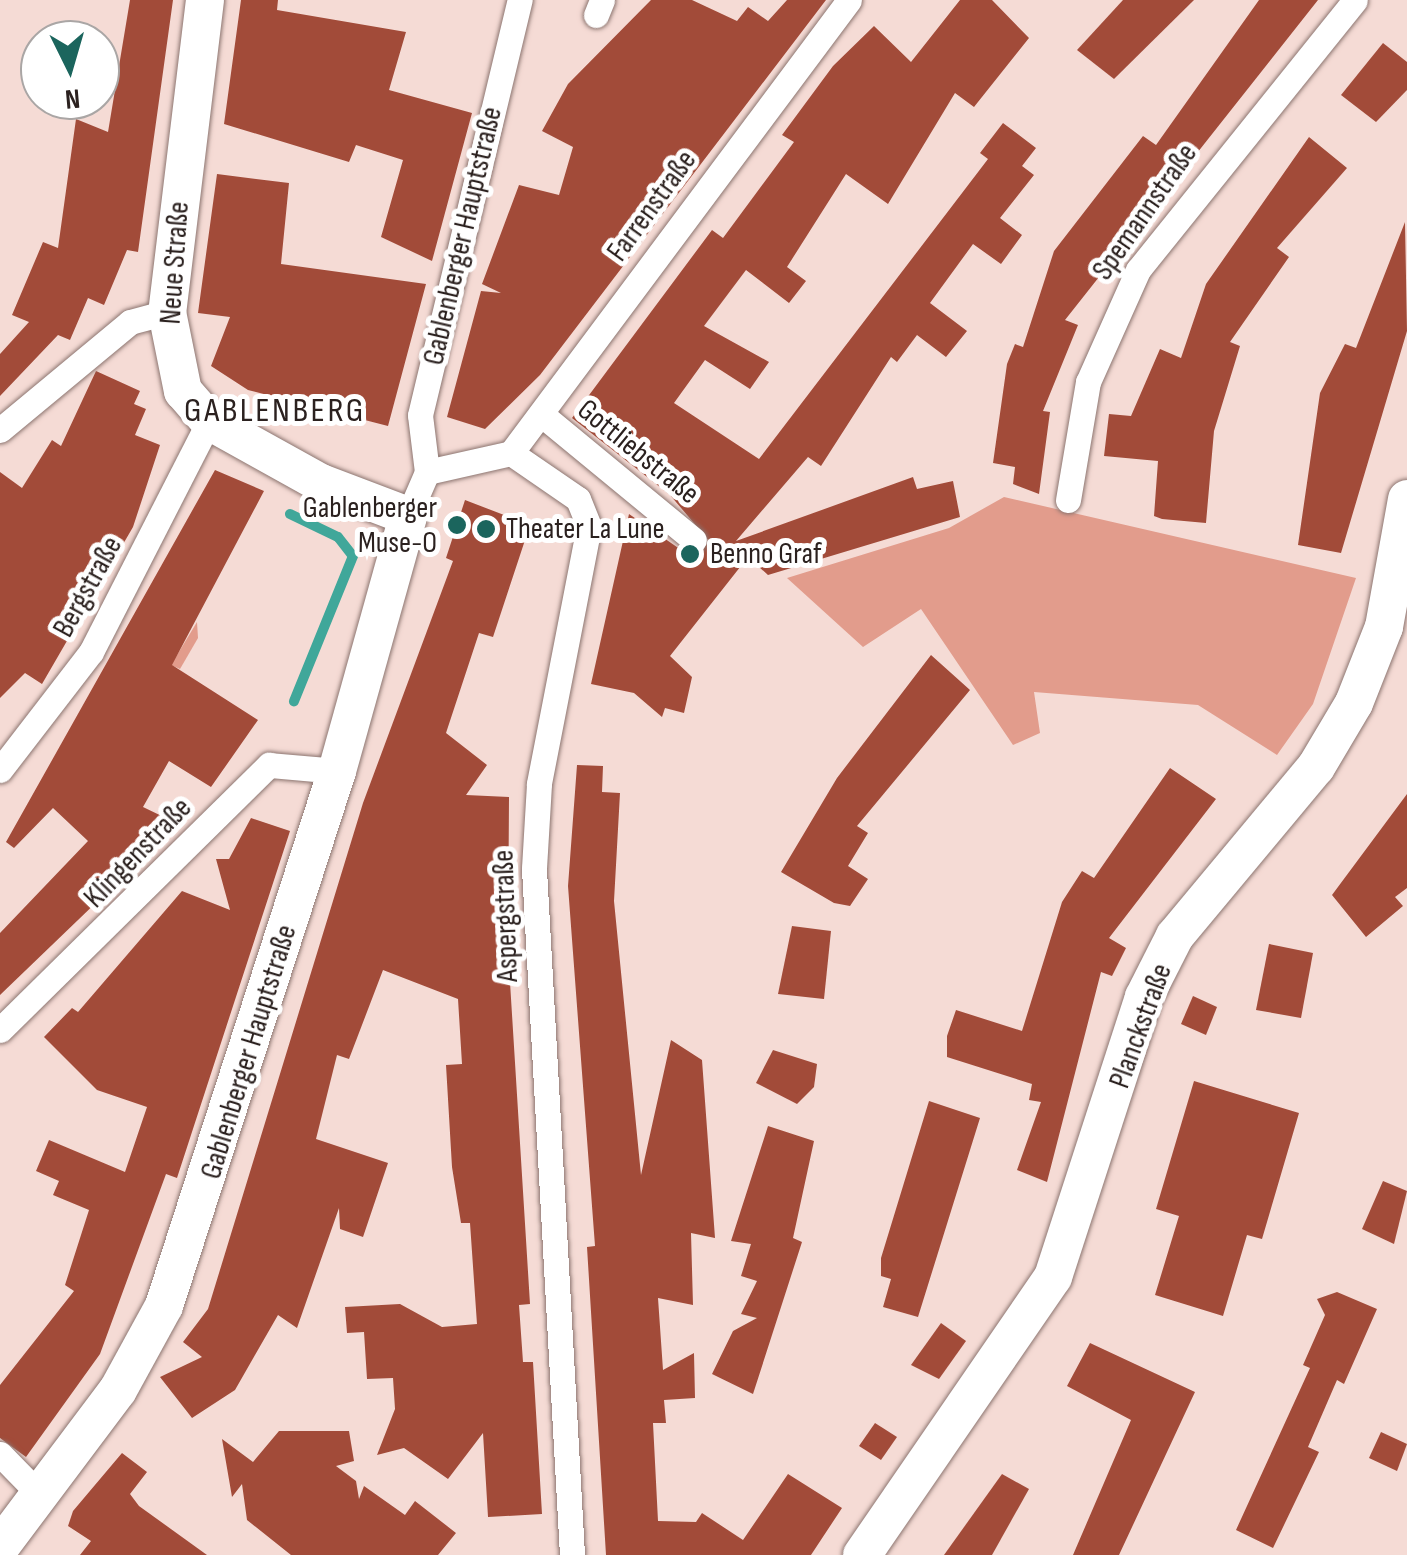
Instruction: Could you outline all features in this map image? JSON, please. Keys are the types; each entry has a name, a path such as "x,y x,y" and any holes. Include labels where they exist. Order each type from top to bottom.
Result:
{"street":[{"name":"Neue Straße","path":"205,0 167,312 184,391 209,421"},
{"name":"Gablenberger Hauptstraße","path":"428,472 420,415 520,0"},
{"name":"Farrenstraße","path":"511,453 849,0"},
{"name":"Spemannstraße","path":"1068,500 1094,364 1138,270 1355,0"},
{"path":"0,430 130,322 167,312"},
{"name":"Gottliebstraße","path":"540,414 694,540"},
{"path":"209,421 295,463 321,483 408,516 428,472 452,459 511,453"},
{"name":"Bergstraße","path":"0,770 90,652 209,421"},
{"name":"Aspergstraße","path":"511,453 578,498 589,526 538,784 534,869 572,1555"},
{"name":"Planckstraße","path":"862,1555 1053,1277 1144,998 1175,936 1316,767 1354,703 1384,627 1407,499"},
{"name":"Gablenberger Hauptstraße","path":"0,1547 118,1390 164,1306 337,771 408,516"},
{"name":"Klingenstraße","path":"0,1030 269,765 337,771"},
{"path":"0,1454 40,1494"}],"shaded area":[{"path":"1004,497 1356,578 1313,704 1277,755 1198,705 1034,692 1040,733 1013,745 921,609 863,647 787,578 949,528"},
{"path":"197,622 198,638 180,669 171,665"}],"building":[{"path":"130,0 173,0 138,252 127,250 104,305 88,298 70,340 58,335 0,396 0,354 29,322 12,315 43,242 58,248 76,120 108,132 110,120 120,120 120,60"},
{"path":"241,0 278,0 277,10 406,32 389,90 472,113 432,261 381,237 403,160 356,145 349,162 224,124"},
{"path":"651,0 692,0 737,21 748,7 768,21 787,0 826,0 540,375 485,429 447,417 481,291 501,293 482,284 519,185 559,195 573,147 542,131 568,84"},
{"path":"960,0 992,0 1029,38 974,107 955,93 888,204 846,174 787,267 806,281 789,303 746,270 704,326 769,362 750,389 705,360 674,403 759,459 988,159 980,153 1003,123 1036,148 1022,166 1034,175 1000,218 1022,235 1001,264 973,244 930,303 967,331 946,357 917,335 897,362 891,357 821,466 808,457 736,541 913,477 917,489 953,481 960,517 768,575 748,557 670,656 692,677 684,713 665,708 662,717 634,693 591,684 629,514 690,556 710,542 670,495 572,418 712,230 723,238 794,142 782,135 833,66 874,26 911,62"},
{"path":"1123,0 1194,0 1114,79 1077,50"},
{"path":"1259,0 1318,0 1065,320 1078,325 1043,411 1050,412 1039,494 1013,484 1015,467 993,463 1007,364 1015,344 1023,347 1054,251 1143,136 1156,145"},
{"path":"1383,43 1407,62 1407,90 1376,122 1341,95"},
{"path":"1309,137 1347,168 1277,248 1289,257 1230,342 1240,346 1214,431 1206,523 1154,516 1158,461 1104,456 1109,414 1131,416 1160,349 1181,358 1206,284"},
{"path":"217,174 289,183 281,264 426,284 388,426 248,390 211,366 230,317 198,313"},
{"path":"1405,222 1407,331 1341,553 1298,545 1320,393 1345,344 1356,348"},
{"path":"96,371 140,391 134,404 146,409 135,435 160,445 133,527 42,684 25,673 0,698 0,472 22,488 52,440 61,446"},
{"path":"215,470 264,491 172,665 258,720 211,787 169,761 143,807 170,820 156,845 0,995 0,933 88,841 53,808 14,848 6,842"},
{"path":"465,500 530,525 493,637 479,633 446,733 487,765 466,795 509,797 508,950 530,1304 519,1305 523,1362 533,1362 542,1514 488,1517 483,1433 448,1479 404,1448 377,1455 395,1409 393,1378 367,1379 364,1332 347,1333 345,1307 400,1304 442,1327 477,1324 470,1223 461,1223 452,1167 446,1065 462,1064 458,999 383,970 349,1059 337,1055 316,1139 388,1163 363,1237 340,1229 339,1208 297,1328 278,1315 235,1390 192,1418 160,1377 202,1357 183,1342 208,1309 363,803 453,561 446,558"},
{"path":"931,655 970,690 857,826 868,833 848,866 868,879 850,906 834,903 781,872 837,778"},
{"path":"577,765 603,766 602,792 620,793 614,901 641,1175 671,1040 702,1060 715,1238 691,1233 693,1305 658,1298 663,1370 694,1353 695,1398 664,1400 666,1423 653,1423 658,1521 696,1522 702,1513 743,1540 788,1474 842,1508 811,1555 606,1555 587,1247 595,1246 568,886"},
{"path":"1170,768 1216,799 1109,938 1126,948 1112,976 1101,972 1047,1182 1017,1170 1041,1102 1029,1100 1032,1084 947,1057 947,1036 956,1010 1022,1031 1062,902 1082,871 1094,878"},
{"path":"1407,794 1407,888 1395,897 1403,906 1366,937 1332,895"},
{"path":"251,818 290,831 177,1178 166,1174 100,1354 26,1457 0,1438 0,1385 74,1291 65,1285 89,1210 53,1195 59,1181 36,1171 49,1140 125,1172 147,1107 97,1090 44,1037 72,1008 78,1012 182,891 230,910 216,859 229,859"},
{"path":"792,926 831,931 824,999 778,994"},
{"path":"1269,944 1313,953 1301,1018 1256,1010"},
{"path":"1193,996 1217,1007 1206,1035 1181,1024"},
{"path":"773,1050 817,1064 814,1087 797,1104 756,1083"},
{"path":"1194,1081 1299,1113 1262,1239 1247,1235 1223,1316 1155,1295 1179,1216 1156,1209"},
{"path":"929,1101 980,1118 918,1317 883,1307 891,1279 881,1276 881,1258"},
{"path":"768,1126 814,1141 793,1238 802,1242 753,1394 712,1374 733,1331 757,1318 741,1314 757,1281 741,1276 751,1244 731,1241"},
{"path":"1383,1181 1407,1191 1394,1244 1362,1229"},
{"path":"1337,1292 1377,1309 1344,1384 1337,1380 1308,1447 1319,1452 1273,1548 1236,1530 1310,1368 1303,1365 1325,1315 1317,1299"},
{"path":"941,1323 966,1341 939,1379 911,1365"},
{"path":"1090,1343 1195,1392 1119,1555 1073,1555 1131,1420 1067,1386"},
{"path":"875,1423 897,1437 881,1460 859,1446"},
{"path":"279,1431 349,1431 354,1461 336,1466 356,1481 359,1499 364,1486 405,1515 415,1501 456,1533 438,1555 291,1555 247,1520 242,1484 232,1497 222,1439 253,1462"},
{"path":"1381,1432 1407,1444 1397,1471 1369,1458"},
{"path":"122,1453 147,1472 130,1494 139,1506 207,1555 80,1555 91,1541 68,1526 73,1511"},
{"path":"1002,1474 1029,1489 992,1555 944,1555"}],"waterway":[{"path":"290,514 338,537 353,556 294,701"}],"place":[{"name":"Gablenberger Muse-O","path":"457,525"},
{"name":"Theater La Lune","path":"486,529"},
{"name":"Benno Graf","path":"690,554"}],"district":[{"name":"GABLENBERG","path":"275,411"}]}
